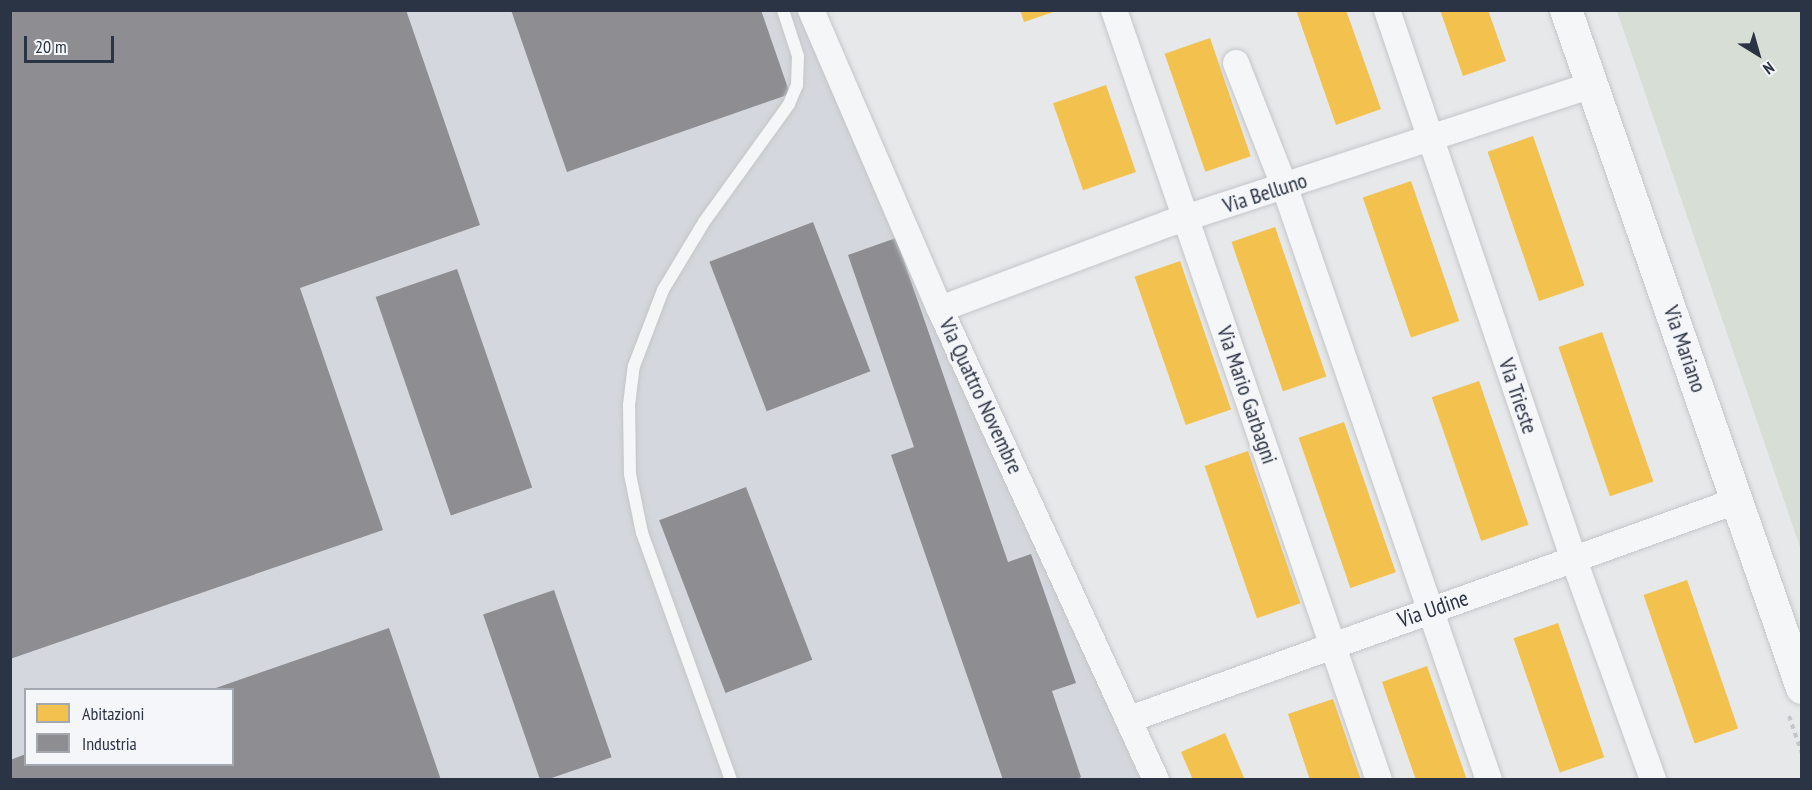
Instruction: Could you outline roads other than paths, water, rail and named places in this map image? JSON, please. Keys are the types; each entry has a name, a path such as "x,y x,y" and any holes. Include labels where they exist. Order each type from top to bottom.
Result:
{"street":[{"name":"Via Quattro Novembre","path":"811,10 940,309 1156,780"},
{"name":"Via Mario Garbagni","path":"1114,10 1379,780"},
{"name":"Via Trieste","path":"1387,10 1574,560 1653,780"},
{"name":"Via Mariano","path":"1566,10 1802,688"},
{"path":"1236,63 1285,188 1489,780"},
{"name":"Via Belluno","path":"940,309 1186,218 1285,188 1431,136 1593,85"},
{"name":"Via Udine","path":"1130,719 1737,501"}],"lane":[{"path":"731,780 642,533 630,474 629,405 634,366 663,290 699,230 789,104 797,84 798,56 783,10"}]}
